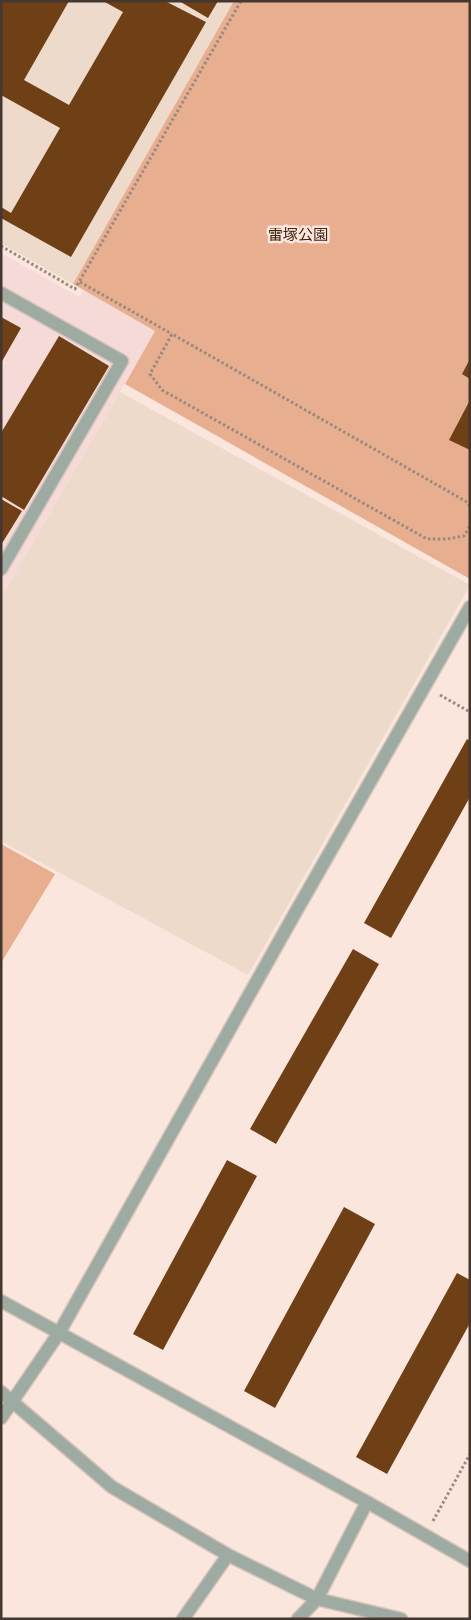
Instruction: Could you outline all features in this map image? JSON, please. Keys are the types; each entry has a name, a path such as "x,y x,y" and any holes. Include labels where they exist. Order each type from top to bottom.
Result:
{"street":[{"path":"1,293 122,360 1,569"},
{"path":"1,1418 60,1333 470,608"},
{"path":"1,1301 367,1502 470,1561"},
{"path":"1,1392 112,1487 228,1555 317,1599 402,1619"},
{"path":"298,1619 317,1599 367,1502"},
{"path":"183,1619 228,1555"}],"path":[{"path":"1,246 75,289 241,1"},
{"path":"80,282 468,502 470,506"},
{"path":"172,334 150,374 162,390 427,539 446,539 464,536 470,526"},
{"path":"424,687 470,712"},
{"path":"425,1535 470,1454"}],"shaded area":[{"path":"1,1 234,1 73,284 1,243"},
{"path":"1,253 79,297 84,290 155,331 1,598"},
{"path":"120,392 470,585 248,975 1,841 1,598"}],"green space":[{"name":"雷塚公園","path":"234,1 470,1 470,579 125,384 155,331 73,284"},
{"path":"1,844 55,874 1,963"}],"building":[{"path":"1,1 69,1 24,80 69,105 123,12 103,1 165,1 206,22 71,257 1,218 1,207 11,213 60,128 1,95"},
{"path":"179,1 218,1 208,18"},
{"path":"1,317 21,328 1,363"},
{"path":"59,336 109,366 24,510 1,496 1,433"},
{"path":"470,359 470,379 462,374"},
{"path":"470,400 470,450 449,440"},
{"path":"1,499 22,511 1,545"},
{"path":"467,739 470,741 470,797 391,938 364,923"},
{"path":"353,949 379,964 276,1144 250,1129"},
{"path":"227,1160 257,1176 163,1350 133,1334"},
{"path":"344,1207 375,1224 275,1408 244,1391"},
{"path":"457,1273 470,1280 470,1323 387,1474 356,1457"}]}
